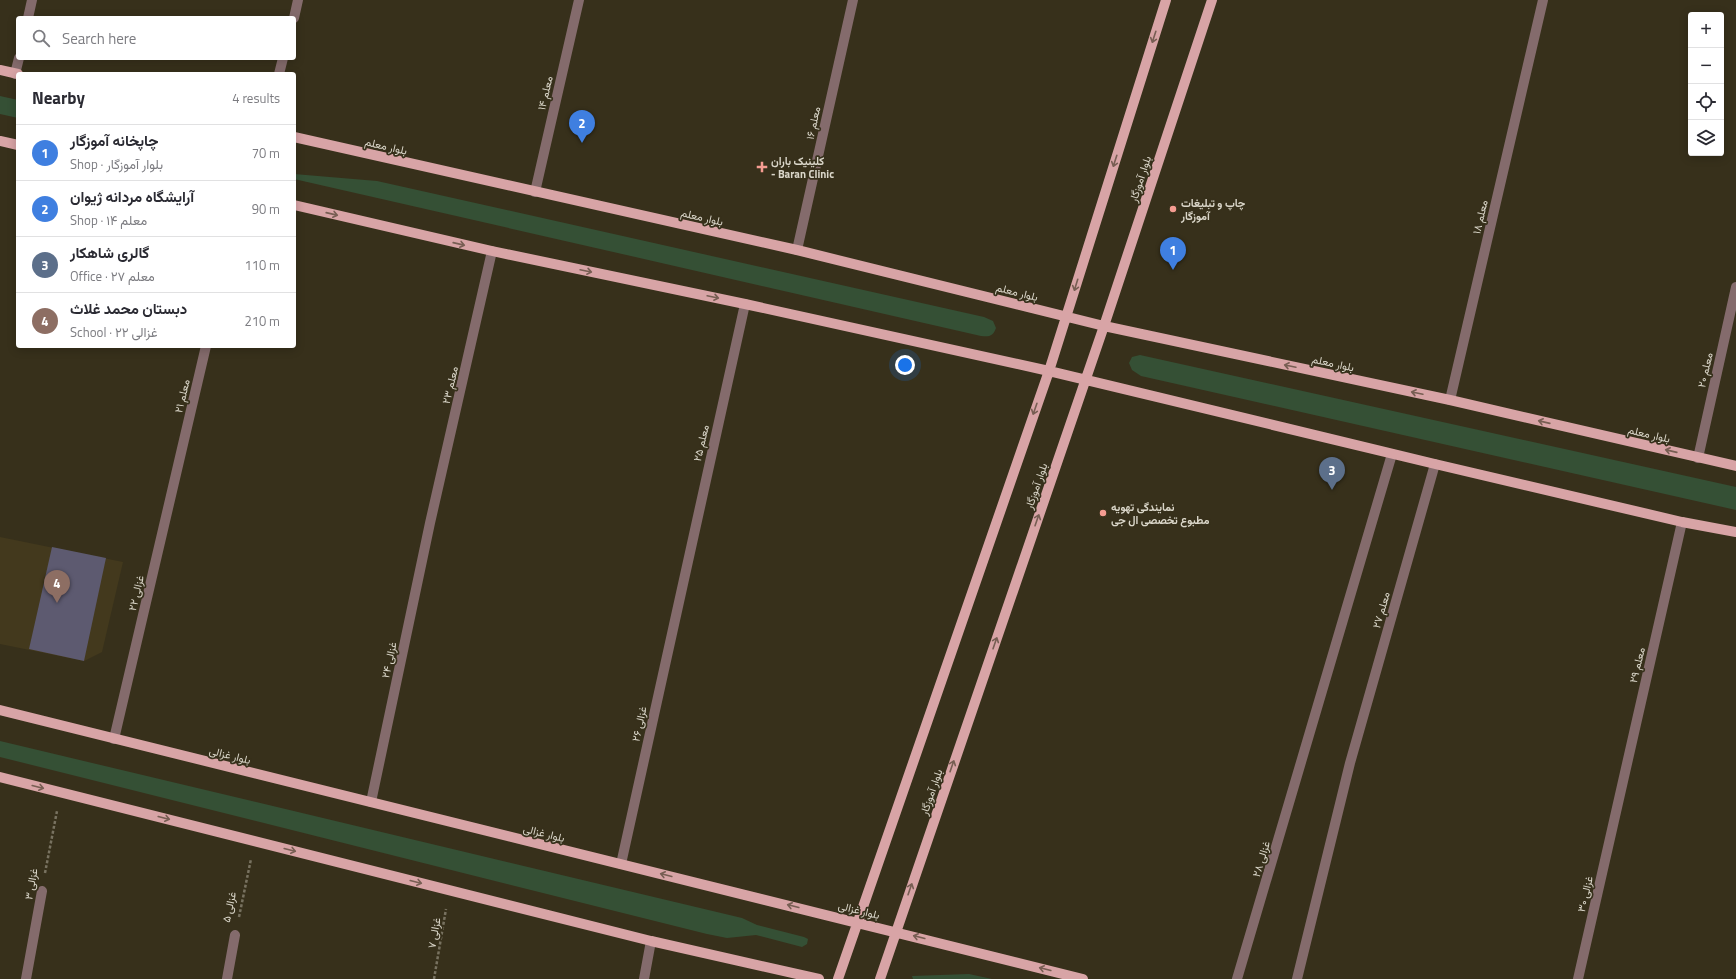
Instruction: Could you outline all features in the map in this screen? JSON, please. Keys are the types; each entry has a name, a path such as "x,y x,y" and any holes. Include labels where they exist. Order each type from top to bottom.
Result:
{"main road":[{"path":"838,979 1049,371 1166,0"},
{"name":"بلوار آموزگار","path":"880,979 895,931 1104,326 1212,0"},
{"path":"0,70 16,74"},
{"name":"بلوار معلم","path":"296,137 797,250 1104,326 1450,400 1736,466"},
{"path":"0,141 16,145"},
{"path":"296,205 492,252 745,304 1049,371 1085,381 1682,522 1736,532"},
{"name":"بلوار غزالی","path":"0,710 895,931 1083,979"},
{"path":"0,777 651,941 819,979"}],"street":[{"path":"28,16 32,0"},
{"path":"294,16 298,0"},
{"name":"معلم ۱۴","path":"535,192 579,0"},
{"name":"معلم ۱۶","path":"797,250 852,0"},
{"name":"معلم ۱۸","path":"1450,400 1543,0"},
{"path":"17,72 19,60"},
{"path":"280,72 282,60"},
{"name":"معلم ۲۳","path":"430,523 492,252"},
{"name":"معلم ۲۰","path":"1698,458 1736,287"},
{"name":"معلم ۲۵","path":"681,588 745,304"},
{"name":"معلم ۲۱","path":"182,452 206,348"},
{"name":"غزالی ۲۲","path":"114,739 182,452"},
{"name":"غزالی ۲۸","path":"1237,979 1307,747 1392,454"},
{"name":"معلم ۲۷","path":"1297,979 1350,763 1436,464"},
{"name":"معلم ۲۹","path":"1616,814 1682,522"},
{"name":"غزالی ۲۴","path":"371,802 430,523"},
{"name":"غزالی ۲۶","path":"621,864 681,588"},
{"name":"غزالی ۳۰","path":"1578,979 1616,814"},
{"name":"غزالی ۳","path":"26,979 42,891"},
{"name":"غزالی ۵","path":"227,979 235,935"},
{"path":"644,979 651,941"}],"path":[{"name":"غزالی ۳","path":"42,891 60,793"},
{"name":"غزالی ۵","path":"235,935 254,841"},
{"name":"غزالی ۷","path":"434,979 450,890"}],"shaded area":[{"path":"0,537 123,562 102,652 84,661 0,644"}],"green space":[{"path":"0,96 16,100 16,118 0,114"},
{"path":"296,174 377,181 984,317 993,321 996,328 994,333 987,336 981,336 296,179"},
{"path":"1140,355 1736,487 1736,510 1141,376 1132,370 1129,363 1132,357"},
{"path":"0,741 742,918 757,925 804,937 808,939 807,944 802,947 756,935 727,938 707,934 0,757"},
{"path":"969,974 992,979 913,979 912,976"}],"building":[{"path":"52,547 106,558 84,661 29,649"}],"place":[{"name":"آرایشگاه مردانه ژیوان","path":"582,143"},
{"name":"کلینیک باران - Baran Clinic","path":"762,167"},
{"name":"چاپ و تبلیغات آموزگار","path":"1173,209"},
{"name":"چاپخانه آموزگار","path":"1173,270"},
{"name":"گالری شاهکار","path":"1332,490"},
{"name":"نمایندگی تهویه مطبوع تخصصی ال جی","path":"1103,513"},
{"name":"دبستان محمد غلاث","path":"57,603"}]}
